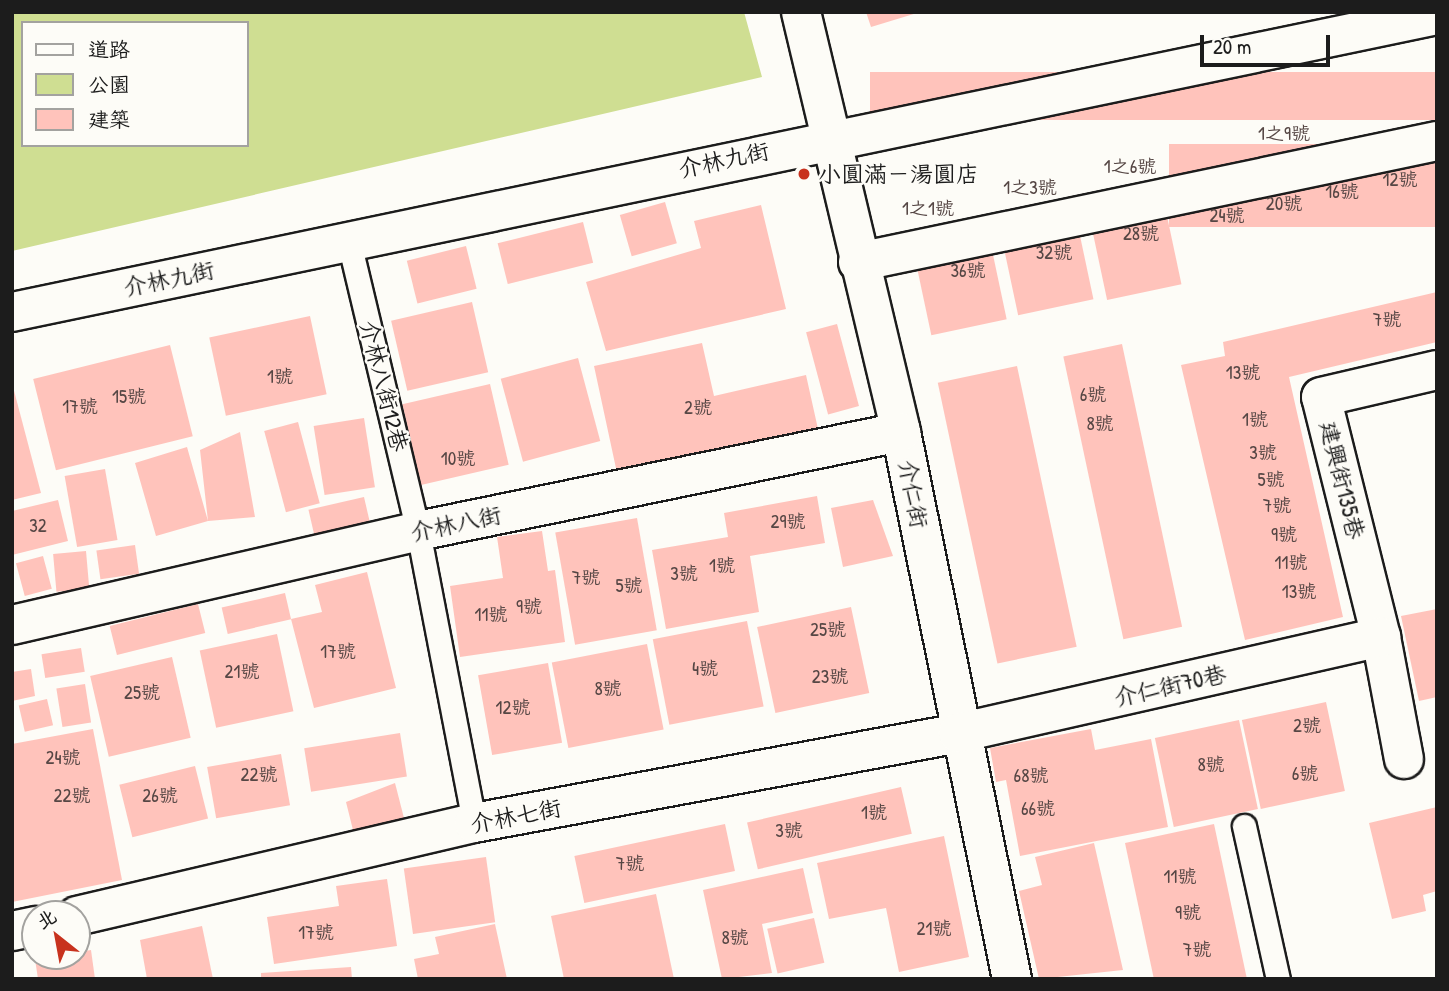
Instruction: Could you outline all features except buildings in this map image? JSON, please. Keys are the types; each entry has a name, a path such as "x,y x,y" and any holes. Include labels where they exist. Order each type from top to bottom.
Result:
{"street":[{"name":"介仁街","path":"801,12 826,138 901,432 958,733 1012,979"},
{"name":"介林九街","path":"12,312 826,138 1437,15"},
{"path":"858,262 1437,141"},
{"name":"建興街135巷","path":"1381,637 1321,397 1437,370"},
{"name":"介林八街","path":"12,625 418,531 901,432"},
{"path":"1381,637 1404,759"},
{"name":"介仁街70巷","path":"958,733 1381,637"},
{"name":"介林七街","path":"91,913 474,823 958,733"}],"lane":[{"name":"介林八街12巷","path":"349,242 418,531 474,823"},
{"path":"1244,826 1278,979"}],"green space":[{"path":"12,12 744,12 762,77 12,251"}],"place":[{"name":"小圓滿－湯圓店","path":"804,174"}]}
